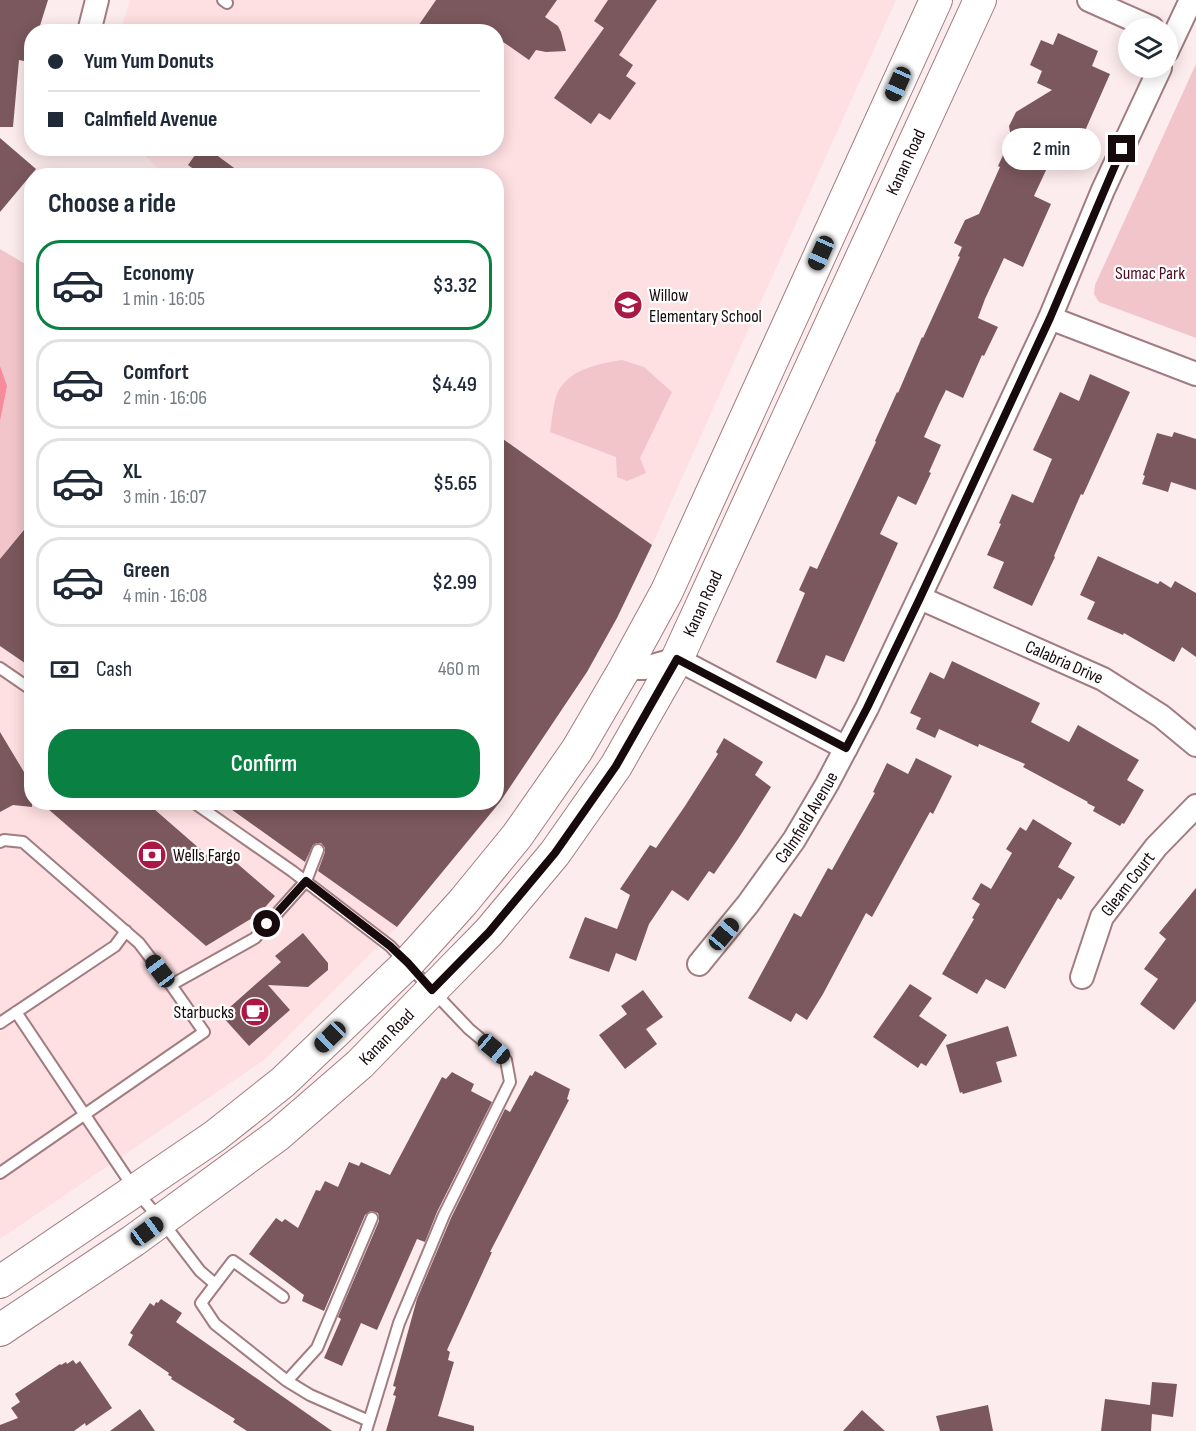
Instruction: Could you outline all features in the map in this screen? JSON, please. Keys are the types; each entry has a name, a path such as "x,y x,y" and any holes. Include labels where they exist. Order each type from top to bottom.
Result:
{"main road":[{"name":"Kanan Road","path":"0,1282 215,1136 283,1082 408,963 463,902 517,836 577,750 625,669 667,591 936,0"},
{"name":"Kanan Road","path":"0,1329 133,1241 278,1135 360,1064 489,932 555,853 616,766 677,659 980,0"}],"street":[{"path":"91,24 97,0"},
{"path":"1089,0 1130,18"},
{"path":"1178,25 1191,0"},
{"name":"Calmfield Avenue","path":"699,964 748,904 794,840 867,708 1050,318 1103,190 1155,78"},
{"path":"1050,318 1196,374"},
{"name":"Calabria Drive","path":"920,598 1103,679 1161,716 1196,745"},
{"path":"625,669 645,668 677,659 846,748"},
{"name":"Gleam Court","path":"1082,976 1101,917 1156,847 1196,806"}],"lane":[{"path":"0,668 24,684"},
{"path":"204,810 306,881 390,946 469,1029 506,1059 510,1082 444,1215 399,1323 368,1426 287,1381 215,1324 201,1303 233,1261 284,1298"},
{"path":"0,842 4,840 23,842 139,944 204,1032 0,1173"},
{"path":"171,985 255,938 306,881 318,850"},
{"path":"0,1023 115,946 126,932"},
{"path":"16,1012 135,1190 200,1271 215,1284"},
{"path":"287,1381 317,1348 372,1218"}],"shaded area":[{"name":"Willow Elementary School","path":"130,0 896,0 652,545 504,439 504,168 158,168 145,156 504,156 504,24 122,24"},
{"path":"0,366 7,386 0,421"},
{"path":"0,646 24,663 24,810 231,810 397,927 264,1060 0,1239"}],"green space":[{"name":"Sumac Park","path":"1196,64 1196,338 1099,302 1094,294 1095,285"},
{"path":"0,249 24,263 24,529 0,559"},
{"path":"622,360 644,367 672,392 640,458 646,473 627,481 617,477 616,457 550,432 557,394 568,379 585,369"}],"building":[{"path":"0,0 48,0 40,24 24,24 24,61 19,60 13,127 0,127"},
{"path":"436,0 557,0 545,17 558,26 566,51 536,50 529,60 504,43 504,24 420,24"},
{"path":"608,0 657,0 619,55 633,65 626,76 636,83 610,120 599,113 591,124 554,98 604,28 594,21"},
{"path":"1058,33 1098,51 1092,66 1110,74 1077,149 1070,160 1054,153 1034,196 1051,204 1023,267 1004,258 985,299 978,318 998,327 984,356 982,355 963,398 946,390 939,404 924,437 941,445 929,472 931,473 916,505 898,496 880,534 898,543 844,662 826,655 816,679 776,662 805,593 799,590 810,566 817,569 960,257 958,256 962,247 954,243 965,220 979,214 1011,138 1009,126 1016,112 1052,90 1037,83 1042,71 1030,65 1041,40 1053,45"},
{"path":"0,138 35,168 24,168 24,183 0,212"},
{"path":"194,156 218,156 234,168 192,168 188,165"},
{"path":"1090,374 1130,392 1083,495 1081,494 1032,606 993,588 1004,562 987,555 1012,494 1033,503 1052,459 1033,450 1060,392 1079,401"},
{"path":"1174,432 1196,439 1196,490 1171,482 1168,492 1142,484 1157,433 1172,437"},
{"path":"504,440 652,545 617,618 587,672 504,796"},
{"path":"24,530 24,662 0,646 0,559"},
{"path":"1098,556 1158,584 1160,581 1171,588 1175,581 1196,593 1196,657 1182,647 1174,662 1124,633 1123,635 1087,619 1095,602 1080,595"},
{"path":"952,661 1040,703 1031,722 1069,742 1078,725 1139,760 1127,780 1144,790 1124,824 1120,826 1093,811 1095,807 1088,802 1023,767 1025,764 979,744 978,747 939,729 935,738 916,729 921,718 910,713 930,672 944,679"},
{"path":"0,732 24,772 24,806 13,805 0,812"},
{"path":"724,738 763,762 755,775 771,787 714,874 709,871 688,901 672,890 649,924 636,961 616,953 609,972 569,958 585,917 617,929 630,895 620,889 650,845 656,848 685,806 718,754 716,752"},
{"path":"916,758 952,776 933,814 930,812 872,917 866,913 807,1020 796,1013 791,1022 748,998 794,913 801,917 828,868 832,870 875,793 873,792 887,763 908,774"},
{"path":"49,810 155,810 216,863 225,853 275,896 259,914 206,946"},
{"path":"232,810 493,810 397,927 318,871 325,852 321,843 313,845 305,862"},
{"path":"1033,819 1072,843 1058,867 1075,877 1061,900 1058,898 1005,989 986,979 977,994 942,974 974,919 972,918 980,904 972,899 981,883 991,889 1012,853 1006,849 1020,827 1026,831"},
{"path":"1196,888 1196,1001 1174,1030 1140,1004 1158,979 1144,969 1166,939 1159,933"},
{"path":"303,933 328,963 328,970 308,987 268,985 290,1010 249,1046 221,1015 281,962 275,956"},
{"path":"910,984 932,998 919,1016 947,1035 926,1066 921,1063 918,1068 873,1037"},
{"path":"643,990 663,1017 646,1029 657,1044 625,1069 599,1035 627,1014 621,1006"},
{"path":"1008,1026 1017,1056 996,1062 1002,1082 960,1093 946,1045"},
{"path":"535,1071 570,1089 567,1099 569,1100 490,1252 492,1252 447,1350 450,1352 448,1360 454,1362 438,1416 474,1426 474,1431 386,1431 396,1396 393,1395 396,1387 393,1386 417,1299 451,1218 505,1109 510,1112 530,1075 532,1076"},
{"path":"452,1072 474,1084 471,1091 492,1102 437,1212 425,1242 417,1239 377,1330 361,1323 342,1366 324,1358 341,1319 338,1317 379,1221 378,1213 371,1211 365,1215 324,1311 302,1301 304,1295 249,1254 276,1218 282,1222 285,1219 298,1228 316,1190 320,1191 325,1181 338,1187 349,1162 359,1166 361,1162 390,1175 442,1077 446,1079"},
{"path":"161,1299 182,1313 176,1322 332,1431 247,1431 233,1422 235,1419 171,1379 169,1373 128,1345 133,1335 130,1333 150,1303 154,1306"},
{"path":"73,1360 76,1364 80,1361 112,1408 86,1426 85,1423 74,1431 0,1431 0,1425 18,1418 11,1408 20,1402 15,1394 60,1364 66,1362 67,1364"},
{"path":"1152,1382 1177,1384 1173,1417 1152,1414 1151,1431 1101,1431 1105,1399 1150,1405"},
{"path":"988,1405 993,1431 940,1431 936,1416"},
{"path":"140,1409 155,1431 110,1431"},
{"path":"862,1410 885,1431 843,1431"}],"place":[{"name":"Willow Elementary School","path":"628,305"},
{"name":"Wells Fargo","path":"152,855"},
{"name":"Starbucks","path":"255,1012"}],"route":[{"path":"267,924 306,881 390,946 432,990 489,932 555,853 616,766 677,659 846,748 920,598 1050,318 1122,149"}]}
